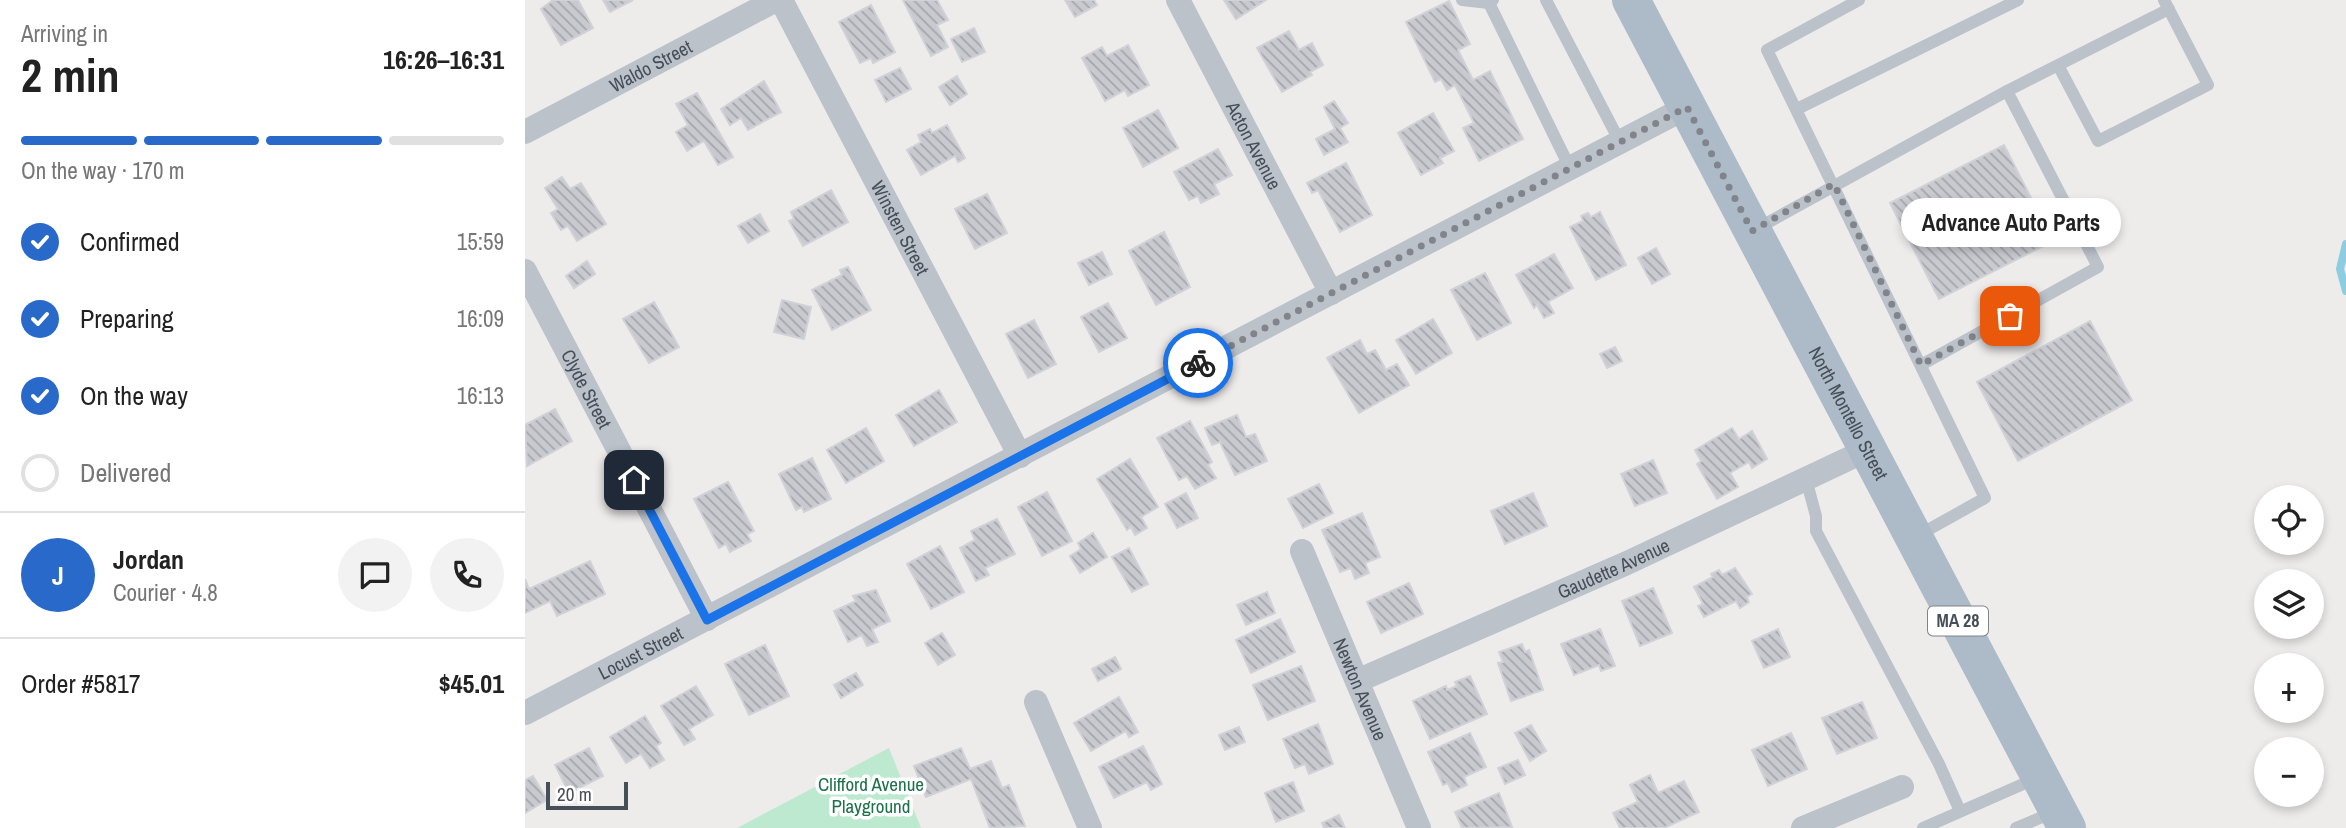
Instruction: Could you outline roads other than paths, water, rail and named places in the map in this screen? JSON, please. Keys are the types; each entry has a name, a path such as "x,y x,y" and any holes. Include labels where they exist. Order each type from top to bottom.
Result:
{"main road":[{"name":"North Montello Street","path":"1631,0 2062,819"}],"street":[{"name":"Waldo Street","path":"525,132 779,0"},
{"name":"Winsten Street","path":"779,0 1020,456"},
{"name":"Acton Avenue","path":"1178,0 1331,293"},
{"name":"Locust Street","path":"525,713 1687,107"},
{"name":"Clyde Street","path":"525,271 707,620"},
{"name":"Gaudette Avenue","path":"1357,681 1627,563 1867,450"},
{"name":"Newton Avenue","path":"1302,551 1419,828"},
{"path":"1036,702 1090,828"},
{"path":"1803,828 1902,787"}],"lane":[{"path":"1462,0 1491,1 1570,168"},
{"path":"1546,0 1619,142"},
{"path":"1859,0 1767,50 1985,498 1914,538"},
{"path":"1797,109 2018,0"},
{"path":"1752,231 2007,91 2059,67 2167,4 2208,85 2098,141 2059,67"},
{"path":"1921,365 2098,267 2007,91"},
{"path":"1806,479 1816,516 1816,531 1939,764 1960,811"},
{"path":"1923,828 2040,777"},
{"path":"2016,828 2062,819"}],"waterway":[{"path":"2346,244 2340,269 2346,291"}],"place":[{"name":"Advance Auto Parts","path":"2010,316"}],"park label":[{"name":"Clifford Avenue Playground","path":"871,795"}]}
